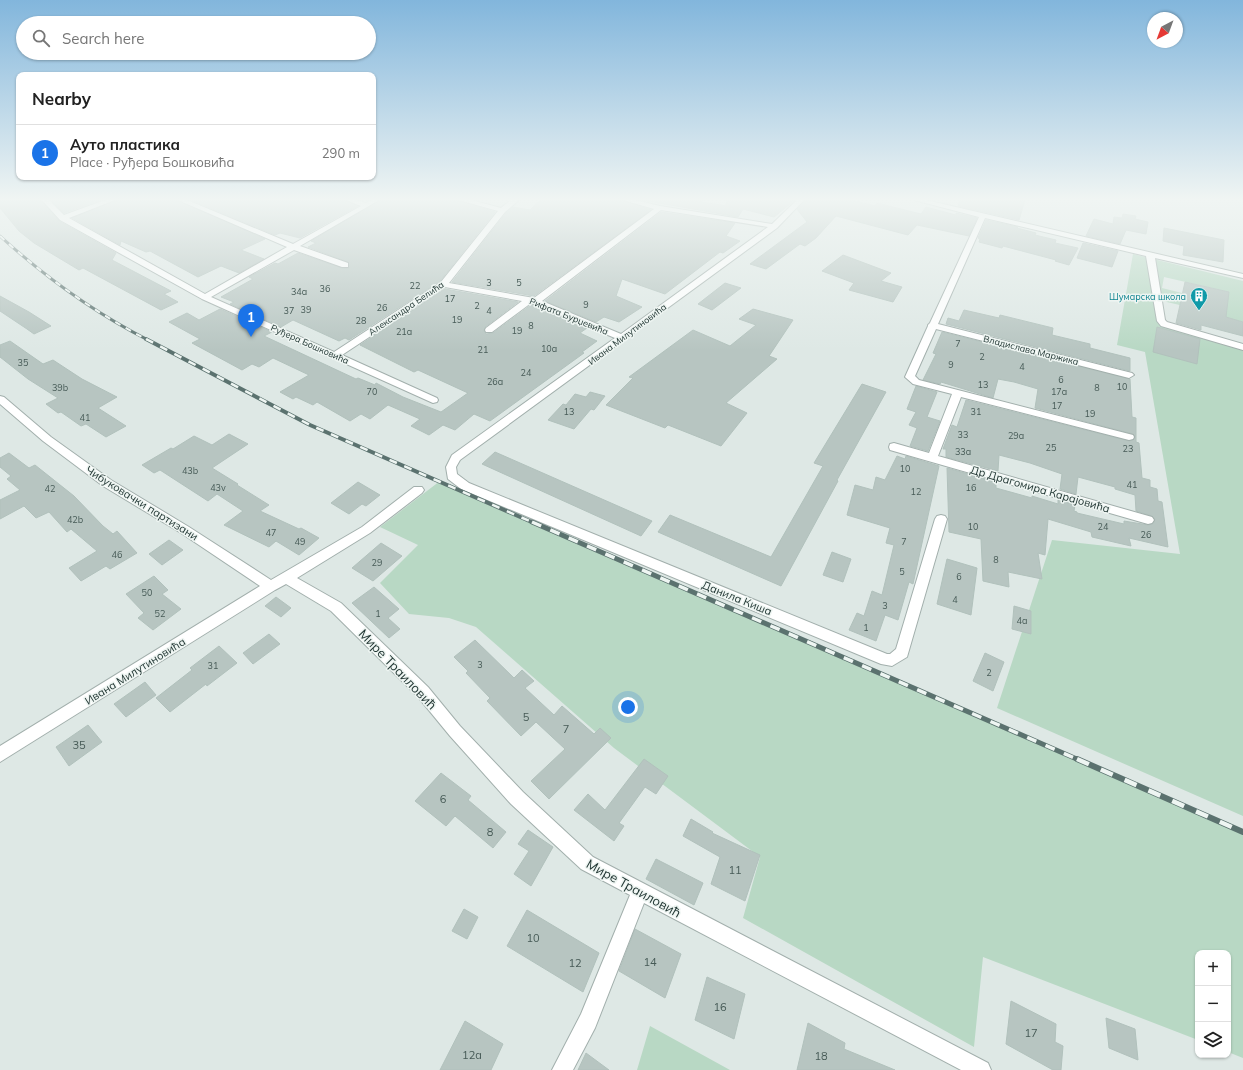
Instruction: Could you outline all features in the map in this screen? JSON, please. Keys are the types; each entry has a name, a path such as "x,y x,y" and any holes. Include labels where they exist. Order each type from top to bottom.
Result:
{"street":[{"name":"Руђера Бошковића","path":"120,250 205,297 433,400"},
{"path":"205,297 289,250"},
{"path":"302,250 345,265"},
{"name":"Александра Белића","path":"336,355 444,284 471,250"},
{"path":"489,330 602,250"},
{"name":"Ивана Милутиновића","path":"451,466 456,458 742,250"},
{"path":"967,250 910,377 916,382 1129,437"},
{"path":"1133,250 1243,276"},
{"path":"1150,254 1161,321 1164,324 1243,347"},
{"name":"Рифата Бурџевића","path":"444,284 532,300 622,338"},
{"name":"Владислава Маржика","path":"932,325 1129,374"},
{"path":"932,458 958,392"},
{"name":"Чибуковачки партизани","path":"0,399 47,439 107,483 185,530 270,586"},
{"name":"Др Драгомира Карајовића","path":"894,447 1148,520"},
{"name":"Данила Киша","path":"451,466 452,476 465,486 886,660 892,660 902,653 941,519"},
{"path":"270,586 287,578 366,530 418,490"},
{"name":"Мире Траиловић","path":"287,578 336,607 423,692 455,731 517,798 586,863 981,1070"},
{"name":"Ивана Милутиновића","path":"0,755 270,586"},
{"path":"562,1070 588,1021 640,892"}],"green space":[{"path":"1133,254 1243,281 1243,322 1218,315 1229,292 1164,277 1162,288 1186,294 1184,306 1158,300 1161,321 1218,343 1243,350 1243,816 997,708 1052,540 1180,554 1145,352 1117,345"},
{"path":"440,481 1243,832 1243,1058 1231,1053 1231,950 1195,950 1195,1039 983,957 974,1047 743,918 760,857 614,748 476,627 449,618 409,614 380,583 418,545 380,527"},
{"path":"650,1026 730,1070 637,1070"}],"building":[{"path":"46,250 111,250 116,253 112,260 171,291 164,294 178,302 161,310 83,268 79,270"},
{"path":"141,250 241,250 264,259 239,273 221,266 198,277 150,251 146,252"},
{"path":"316,250 465,250 440,281 349,340 345,338 339,341 293,320 281,327 230,304 234,302 221,297 253,279 249,277 298,253 342,268 349,268 348,262"},
{"path":"477,250 597,250 534,296 452,282"},
{"path":"612,250 727,250 723,253 720,252 665,294 622,279 616,296 642,307 619,322 604,317 596,322 545,301"},
{"path":"769,250 792,250 766,269 750,264"},
{"path":"1018,250 1077,250 1069,265 1055,261 1056,260"},
{"path":"1080,250 1118,251 1112,267 1077,258"},
{"path":"1184,250 1224,250 1223,262 1183,255"},
{"path":"843,255 891,273 881,281 902,287 893,302 849,290 854,283 822,271"},
{"name":"Шумарска школа","path":"1185,282 1229,292 1226,317 1243,322 1243,336 1201,325 1201,330 1176,323"},
{"path":"725,283 741,288 712,310 698,304"},
{"path":"445,289 518,302 485,327 484,331 486,334 493,333 531,305 587,328 580,333 597,341 582,352 584,353 490,421 474,414 455,430 443,425 429,435 411,426 420,419 388,405 370,419 361,414 350,421 317,402 313,405 296,397 293,399 280,392 309,375 273,358 259,367 252,364 242,370 192,343 200,339 169,322 187,313 199,320 220,309 272,332 264,336 356,379 358,378 375,385 376,383 403,397 441,412 468,393 418,370 414,372 360,345"},
{"path":"0,296 51,326 34,334 0,311"},
{"path":"753,309 793,320 769,356 777,359 726,403 747,413 721,446 668,425 665,428 606,405 633,378 629,377 693,330 730,346 756,325 739,319"},
{"path":"964,310 999,318 1000,315 1053,328 1052,335 1090,344 1090,348 1130,358 1130,371 946,324 948,318 959,321"},
{"path":"1157,327 1200,339 1197,364 1153,352"},
{"path":"942,332 1130,379 1132,417 1136,418 1136,442 1139,443 1142,478 1150,480 1150,487 1157,489 1158,501 1162,502 1168,547 1129,538 1131,546 1092,537 1091,532 1048,519 1045,555 1038,553 1042,579 1008,572 1009,587 983,581 981,539 949,532 947,468 996,482 996,488 1032,498 1032,496 1058,504 1058,500 1075,505 1074,511 1077,513 1124,524 1124,521 1148,525 1153,524 1155,519 1152,516 1136,511 1135,495 1115,489 1115,487 1078,477 1076,494 1060,489 1062,474 1030,463 999,455 998,471 946,457 946,449 943,449 952,425 957,427 966,400 1129,441 1133,440 1135,436 1133,434 1035,408 1038,389 1014,382 998,379 993,398 941,382 940,384 923,380 936,354 933,353"},
{"path":"10,341 43,364 53,360 82,379 117,397 98,408 126,426 106,437 86,424 81,426 61,412 58,413 46,404 58,398 28,379 0,357 0,345"},
{"path":"862,384 886,392 837,480 838,481 781,586 658,532 670,515 771,557 823,466 814,463"},
{"path":"916,386 937,392 927,417 940,421 928,451 910,446 917,428 909,425 916,412 907,409"},
{"path":"590,392 605,396 594,410 591,409 574,429 548,420 563,404 566,405 575,394 586,397"},
{"path":"229,434 248,444 212,468 269,505 260,511 299,529 301,528 319,538 299,555 276,541 269,547 224,525 243,511 217,494 208,501 160,470 154,473 142,465 194,436 212,445"},
{"path":"495,452 652,521 641,536 482,464"},
{"path":"9,453 29,468 35,465 74,496 103,526 113,534 117,531 137,553 110,569 106,566 81,581 69,568 97,551 71,529 67,532 49,512 36,518 24,506 0,519 0,500 20,490 7,479 11,476 0,467 0,458"},
{"path":"897,456 905,459 906,456 939,466 913,584 909,582 898,620 885,615 876,641 849,630 857,613 864,616 872,591 882,595 894,545 886,543 890,528 847,515 855,485 873,490 876,477 885,480"},
{"path":"358,482 380,495 366,506 362,504 349,514 331,503"},
{"path":"169,540 183,550 162,565 149,554"},
{"path":"381,543 402,556 373,581 352,568"},
{"path":"832,552 851,559 843,582 823,575"},
{"path":"947,559 977,568 971,615 937,604"},
{"path":"154,576 168,590 162,594 181,609 153,630 138,618 144,613 126,594"},
{"path":"374,587 399,609 388,618 400,629 389,638 352,603"},
{"path":"276,597 291,608 281,617 265,606"},
{"path":"1014,606 1031,611 1031,634 1012,629"},
{"path":"269,634 280,644 253,664 243,653"},
{"path":"475,640 514,678 522,670 534,681 525,688 554,715 562,706 594,734 600,728 611,738 549,799 531,781 565,749 536,722 521,736 487,701 490,698 466,673 468,671 454,657"},
{"path":"219,646 237,663 207,686 206,684 170,712 156,698 192,670 190,668"},
{"path":"985,653 1004,662 993,691 973,681"},
{"path":"145,682 156,695 126,717 114,704"},
{"path":"88,725 102,742 69,766 56,747"},
{"path":"644,759 668,776 656,794 645,787 619,823 624,826 614,841 574,810 588,794 605,810"},
{"path":"441,773 471,796 468,800 506,832 493,848 455,816 446,826 415,801"},
{"path":"691,819 713,832 712,833 760,855 745,901 711,884 720,857 683,836"},
{"path":"528,830 553,847 531,886 514,874 529,851 518,844"},
{"path":"656,859 703,883 694,905 646,879"},
{"path":"464,909 478,917 467,939 452,931"},
{"path":"527,910 599,953 583,992 507,946"},
{"path":"635,929 681,954 665,998 619,971"},
{"path":"707,977 745,994 734,1039 695,1020"},
{"path":"1011,1001 1056,1024 1055,1042 1063,1046 1061,1070 1053,1070 1006,1044"},
{"path":"1106,1018 1135,1029 1138,1060 1109,1048"},
{"path":"465,1021 503,1044 491,1070 440,1070"},
{"path":"808,1023 845,1043 844,1049 895,1070 797,1070"},
{"path":"586,1053 609,1070 578,1070"}],"railway":[{"path":"16,250 89,306 148,340"},
{"path":"146,339 310,425 534,523"},
{"path":"532,522 1079,760"},
{"path":"1077,759 1243,832"}],"place":[{"name":"Шумарска школа","path":"1199,311"},
{"name":"Ауто пластика","path":"251,337"}]}
